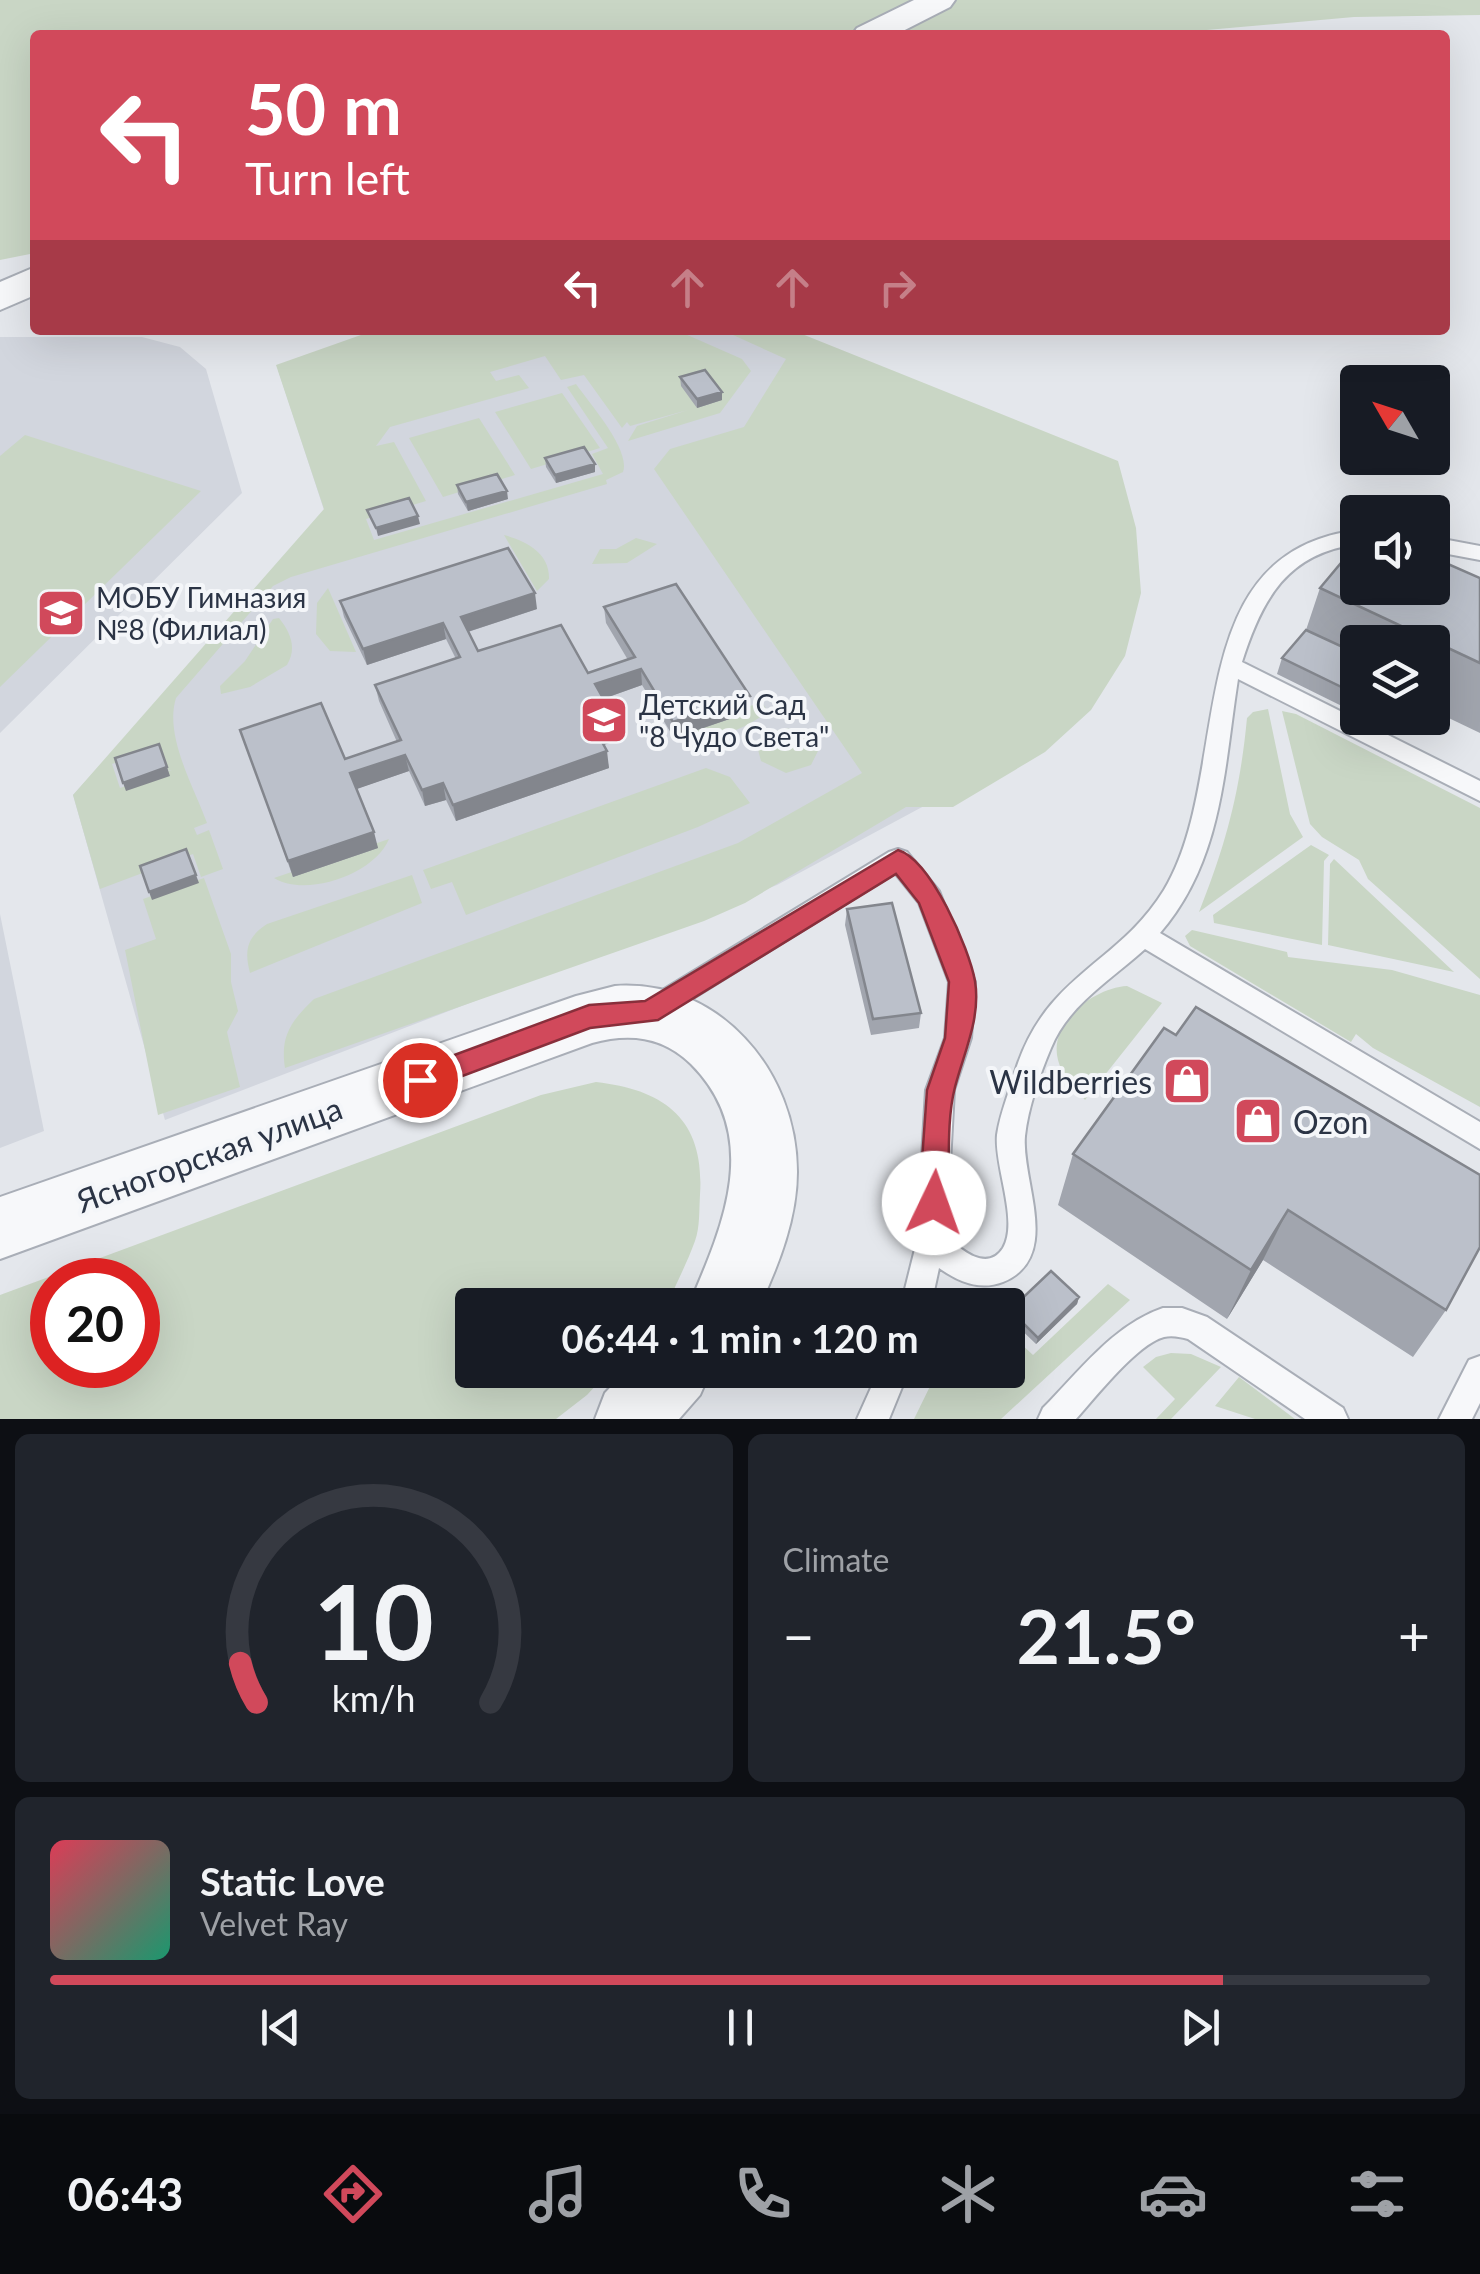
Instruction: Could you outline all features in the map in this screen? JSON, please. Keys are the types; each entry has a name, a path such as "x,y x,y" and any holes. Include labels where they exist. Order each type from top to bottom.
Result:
{"street":[{"path":"879,30 938,0"},
{"path":"0,298 30,282"},
{"name":"Ясногорская улица","path":"0,1228 526,1043 589,1017 624,1011 648,1012 673,1018 703,1035 737,1070 755,1104 764,1142 762,1198 746,1264 733,1288"},
{"path":"630,1419 659,1388"}],"lane":[{"path":"932,1241 950,1260 970,1272 990,1272 1009,1262 1020,1248 1024,1235 1010,1136 1040,1038 1062,1006 1143,935 1170,902 1204,828 1230,665 1274,574 1314,549 1340,542"},
{"path":"1450,547 1480,553"},
{"path":"1230,665 1480,792"},
{"path":"648,1012 898,860 930,898 962,982 958,1038 940,1090 932,1241 920,1288"},
{"path":"1143,935 1480,1137"},
{"path":"1054,1419 1136,1339 1156,1324 1174,1321 1196,1326 1332,1419"},
{"path":"1455,1419 1480,1371"},
{"path":"873,1419 886,1388"}],"shaded area":[{"name":"Детский Сад \"8 Чудо Света\"","path":"380,335 753,335 1085,466 1045,741 777,885 165,1120 73,795 326,516 278,370"},
{"name":"МОБУ Гимназия №8 (Филиал)","path":"0,337 142,337 180,347 206,369 242,493 0,733"},
{"path":"0,914 44,1131 0,1148"}],"green space":[{"path":"0,0 1480,0 1480,15 1354,17 1207,30 30,30 30,254 0,260"},
{"path":"361,335 687,335 742,359 751,371 720,413 628,441 637,426 688,410 630,426 627,422 622,428 584,375 561,380 545,356 490,372 496,381 519,375 529,388 390,427 376,446 394,442 426,501 366,519 374,540 603,474 592,454 608,448 567,387 576,384 615,440 624,463 623,472 606,480 607,484 291,577 273,586 176,698 173,713 177,745 207,823 194,828 197,835 209,830 223,869 201,877 193,854 100,889 73,795 324,509 276,365","holes":["155,749 164,771 172,770 120,788 112,764"]},
{"path":"733,335 804,335 1118,461 1136,528 1141,593 1125,656 1091,710 1045,752 953,807 906,807 745,903 704,921 285,1068 284,1047 289,1030 314,999 738,843 862,773 654,469 670,449 744,427 786,359"},
{"path":"562,393 600,448 531,469 495,412"},
{"path":"479,418 515,475 443,497 409,438"},
{"path":"25,435 201,491 0,687 0,456"},
{"path":"504,535 541,555 549,579 537,591"},
{"path":"636,538 657,544 627,563 592,564 600,549 616,549"},
{"path":"328,588 356,652 330,651 316,634 317,603"},
{"path":"279,618 291,641 287,665 250,687 221,694 220,686 245,661 273,619"},
{"path":"762,702 768,712 726,734 692,741 681,740 676,731"},
{"path":"1268,709 1290,814 1303,837 1199,912 1230,817 1247,718 1253,712"},
{"path":"1282,711 1296,714 1480,808 1480,979 1368,879 1359,860 1322,837 1310,824"},
{"path":"787,728 812,738 818,751 811,765 786,773 761,761 757,746 767,733"},
{"path":"706,768 730,777 750,803 698,827 466,915 452,882 431,889 423,870"},
{"path":"389,839 370,863 338,879 304,885 274,878"},
{"path":"1311,845 1329,855 1324,861 1322,945 1214,923 1213,915"},
{"path":"1334,859 1454,972 1328,945 1330,864"},
{"path":"412,875 422,903 250,973 249,945 267,924"},
{"path":"204,878 231,954 231,982 238,1011 227,1032 240,1087 158,1115 125,950 156,939 143,899"},
{"path":"1192,930 1287,952 1288,957 1392,970 1480,995 1480,1107 1373,1048 1356,1034 1351,1042 1190,946 1185,936"},
{"path":"1127,986 1162,1003 1085,1100 1065,1076 1058,1060 1060,1033 1067,1020 1088,1000"},
{"path":"596,1082 642,1092 676,1113 688,1128 700,1169 697,1236 675,1288 455,1288 455,1388 593,1388 556,1419 0,1419 0,1295 30,1284 30,1388 160,1388 160,1258 100,1258 541,1095"},
{"path":"1108,1284 1130,1300 1001,1419 914,1419 929,1388 1025,1388 1025,1348 1033,1355"},
{"path":"1191,1354 1221,1367 1171,1419 1156,1419 1175,1399 1143,1367 1156,1357"},
{"path":"1239,1377 1295,1419 1255,1419 1215,1406"}],"building":[{"path":"705,370 722,392 697,399 680,377"},
{"path":"584,447 595,464 555,475 545,458"},
{"path":"497,474 507,491 466,502 457,485"},
{"path":"409,498 418,516 376,528 367,510"},
{"path":"508,548 535,593 461,617 478,651 561,625 588,673 635,657 604,607 676,584 750,696 673,722 641,669 595,684 617,723 596,731 607,751 453,805 443,783 422,790 405,755 350,773 374,832 288,861 240,730 321,703 345,759 401,740 375,685 460,657 443,623 363,649 340,601"},
{"path":"1340,564 1340,597 1320,588"},
{"path":"1450,565 1480,578 1480,663 1450,649 1450,625 1399,625 1356,605 1450,605"},
{"path":"1306,630 1340,646 1340,686 1282,658"},
{"path":"159,744 167,767 123,783 115,758"},
{"path":"186,849 196,875 149,892 140,866"},
{"path":"892,903 921,1013 873,1019 847,909"},
{"path":"1196,1007 1480,1175 1480,1247 1446,1310 1288,1210 1251,1270 1073,1154 1164,1028 1176,1035"},
{"path":"1051,1271 1079,1297 1038,1338 1025,1325 1025,1296"}],"place":[{"name":"МОБУ Гимназия №8 (Филиал)","path":"61,613"},
{"name":"Детский Сад \"8 Чудо Света\"","path":"604,720"},
{"name":"Wildberries","path":"1187,1081"},
{"name":"Ozon","path":"1258,1121"}],"route":[{"path":"420,1080 589,1017 624,1011 648,1012 898,860 930,898 962,982 958,1038 940,1090 934,1203"}]}
